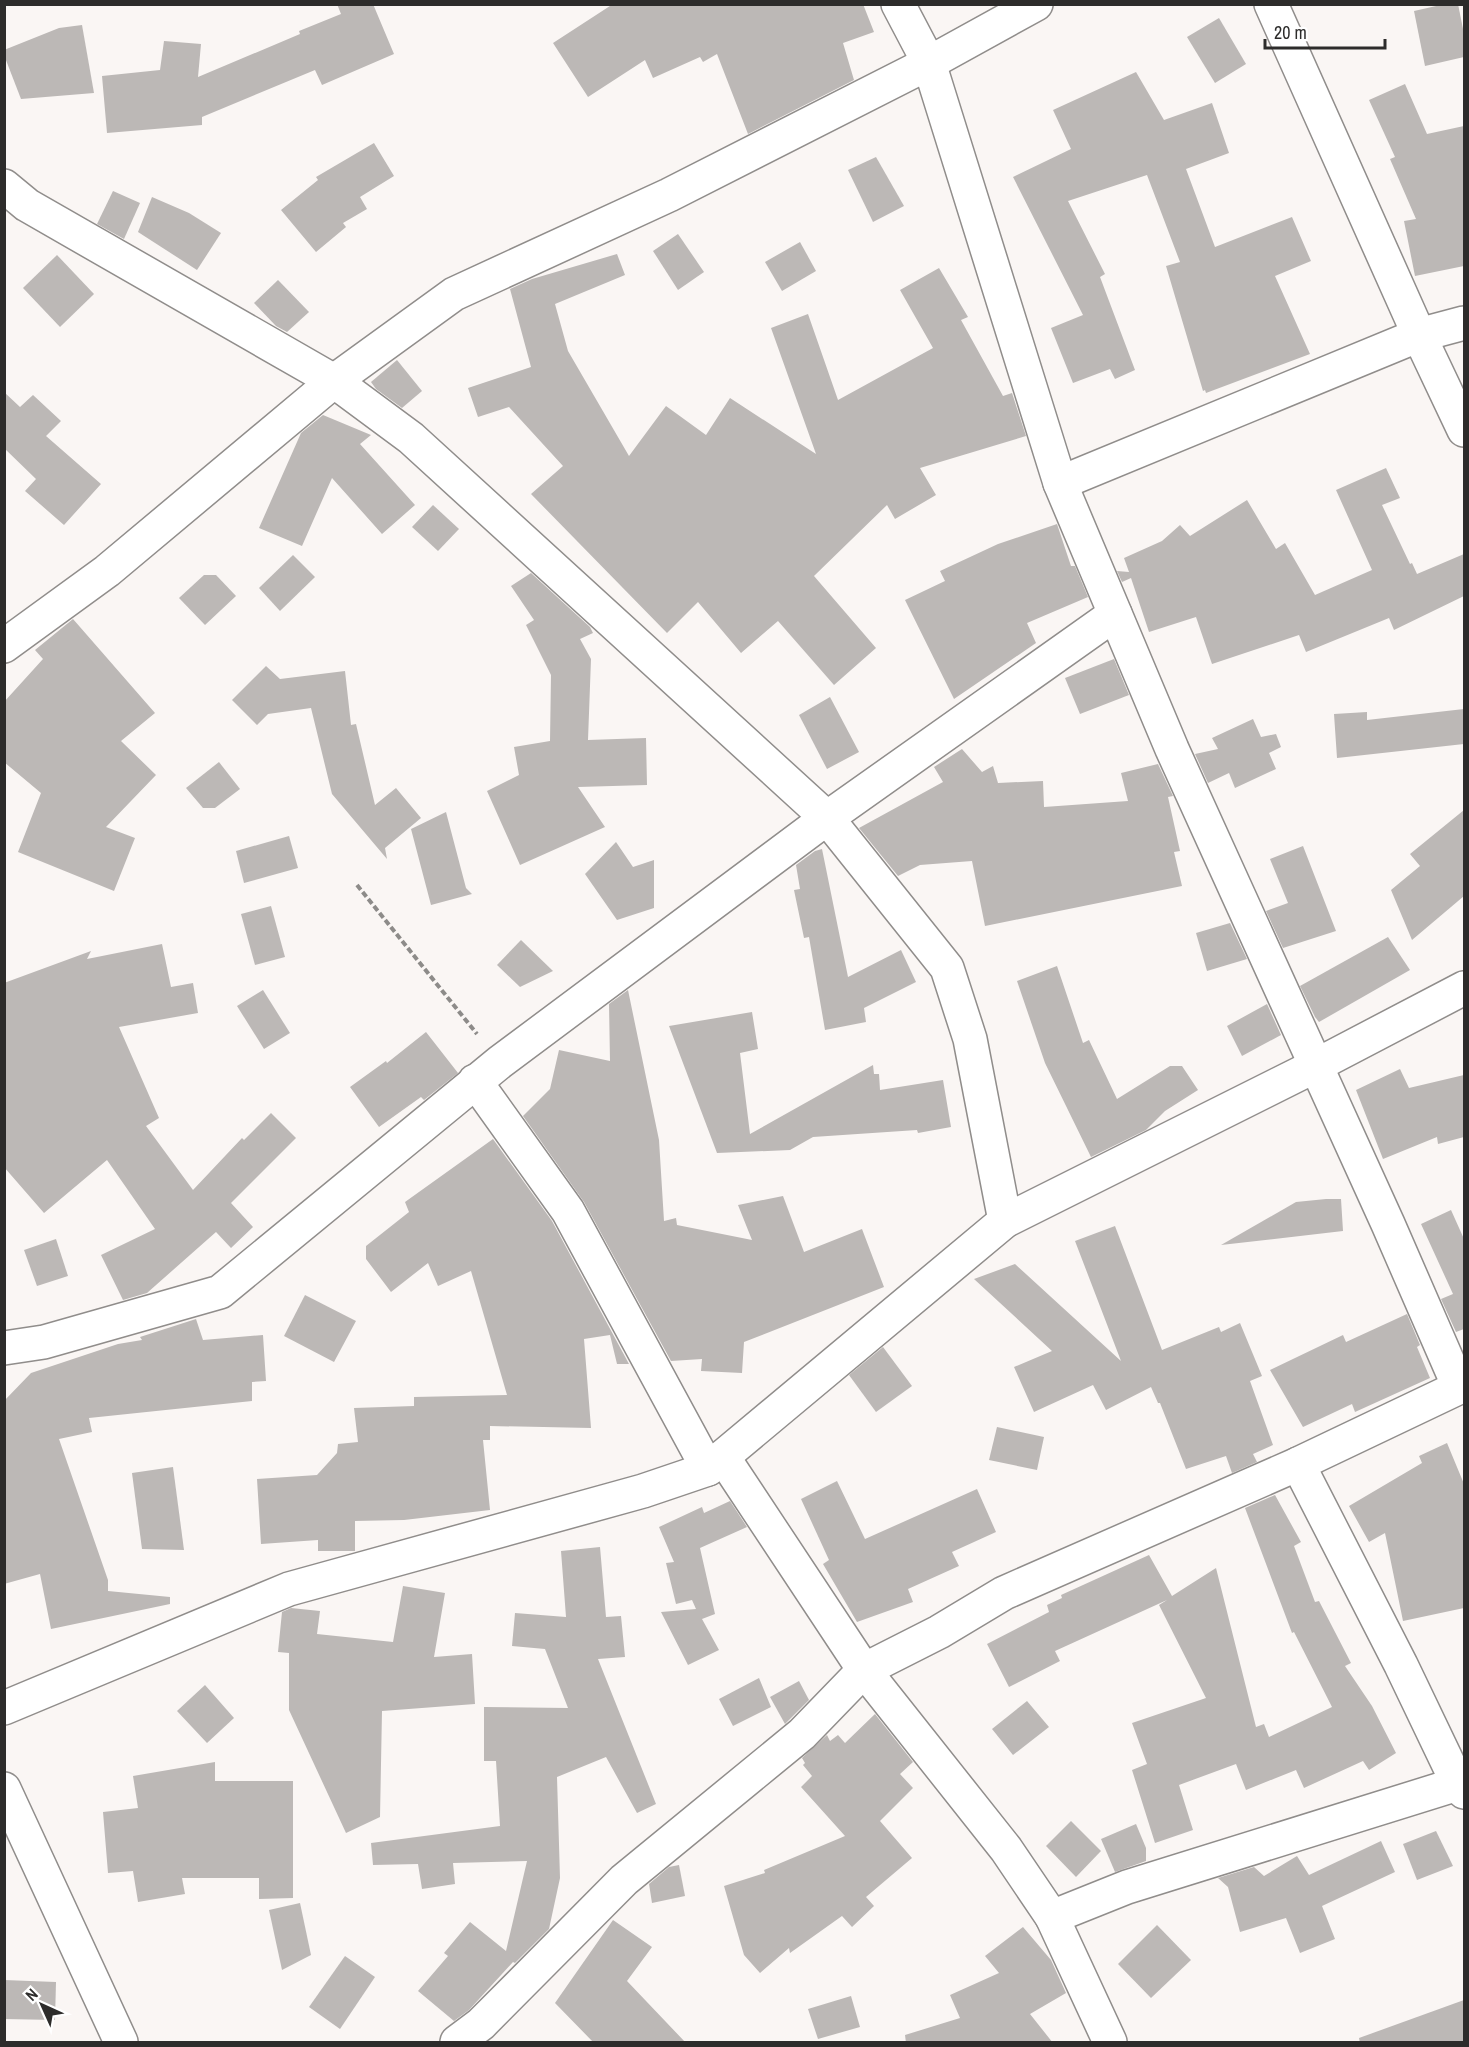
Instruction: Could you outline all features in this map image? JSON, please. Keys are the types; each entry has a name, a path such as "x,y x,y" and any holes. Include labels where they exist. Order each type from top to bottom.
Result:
{"street":[{"path":"457,2043 482,2024 624,1880 802,1734 864,1670 939,1632 1004,1593 1298,1464 1462,1386 1172,749 1059,483 929,63 898,4"},
{"path":"4,646 107,571 334,381 454,294 669,195 929,63 1036,4"},
{"path":"1271,4 1464,430"},
{"path":"4,186 27,205 334,381 411,438 827,818 947,968 970,1039 1005,1221"},
{"path":"1059,483 1419,334 1464,323"},
{"path":"4,1348 44,1342 220,1292 488,1071 827,818 1115,614"},
{"path":"4,1708 289,1589 631,1494 716,1463 1005,1221 1315,1066 1464,988"},
{"path":"488,1071 716,1463 864,1670 1006,1849 1052,1917 1110,2043"},
{"path":"1052,1917 1127,1887 1462,1786 1298,1464"},
{"path":"4,1789 121,2043"}],"path":[{"path":"357,885 488,1071"}],"building":[{"path":"337,4 373,4 394,54 322,85 315,70 202,117 202,125 107,133 102,76 160,70 164,41 201,44 198,77 341,14"},
{"path":"613,4 863,4 874,32 843,43 854,80 748,134 717,54 703,62 700,57 653,78 645,60 588,97 553,43"},
{"path":"1445,4 1458,4 1464,34 1464,57 1425,66 1414,11"},
{"path":"1219,18 1246,64 1215,83 1187,37"},
{"path":"82,25 94,93 21,99 4,50 59,28"},
{"path":"1136,72 1164,120 1212,103 1229,153 1186,169 1215,247 1292,217 1311,261 1275,276 1310,354 1206,393 1205,390 1203,391 1166,266 1180,262 1147,175 1068,201 1105,274 1100,277 1135,370 1115,379 1110,369 1073,383 1051,328 1083,315 1013,177 1071,149 1053,110"},
{"path":"1405,84 1427,134 1464,126 1464,266 1415,276 1404,221 1416,219 1390,159 1395,157 1369,100"},
{"path":"374,143 394,176 360,197 367,209 343,223 346,227 316,252 281,210 318,180 316,177"},
{"path":"876,157 904,206 873,222 848,170"},
{"path":"113,191 140,203 124,239 97,224"},
{"path":"152,197 189,213 221,233 197,270 138,232"},
{"path":"678,234 704,272 678,290 653,251"},
{"path":"800,242 816,271 782,291 765,262"},
{"path":"617,254 625,275 555,304 568,351 629,456 666,406 706,435 730,398 816,454 771,328 808,314 838,400 933,348 900,290 939,268 968,317 961,320 1003,396 1012,393 1026,436 920,468 936,495 895,519 887,505 814,576 876,648 834,685 778,621 741,653 698,602 667,633 531,494 563,466 509,407 478,417 468,388 531,367 510,289 532,279"},
{"path":"57,255 94,294 60,327 23,288"},
{"path":"278,280 309,312 287,332 276,326 254,303"},
{"path":"397,360 422,391 402,408 376,389 371,382"},
{"path":"4,392 20,407 33,395 61,421 46,436 101,484 64,525 25,491 36,479 4,448"},
{"path":"323,415 371,435 360,444 415,505 382,534 332,478 302,546 259,528 301,433"},
{"path":"1386,468 1400,498 1382,505 1410,564 1412,563 1417,574 1464,554 1464,596 1394,630 1389,618 1306,652 1299,635 1212,664 1196,617 1149,632 1131,578 1122,582 1117,571 1129,572 1124,558 1162,541 1180,525 1190,536 1247,500 1276,549 1285,543 1315,595 1372,570 1336,490"},
{"path":"433,505 459,529 438,551 412,527"},
{"path":"1057,524 1071,566 1075,566 1088,597 1027,623 1036,643 954,699 905,600 945,581 940,571 998,544"},
{"path":"293,555 315,577 280,611 259,588"},
{"path":"531,573 590,627 593,633 580,639 591,659 588,740 646,738 647,785 578,787 605,827 520,865 487,791 519,775 514,747 550,741 551,675 526,625 534,620 511,586"},
{"path":"204,575 216,575 236,596 205,625 179,598"},
{"path":"73,619 155,713 121,741 156,775 106,827 135,838 114,891 18,852 41,793 4,762 4,702 43,659 35,650"},
{"path":"1114,659 1129,695 1080,714 1065,678"},
{"path":"266,666 280,679 345,671 351,725 356,724 375,805 396,788 421,818 385,848 387,859 332,794 311,708 268,714 257,725 232,700"},
{"path":"830,697 859,752 827,769 799,715"},
{"path":"1464,709 1464,744 1337,758 1334,714 1367,712 1367,720"},
{"path":"1253,719 1261,737 1276,734 1281,747 1269,753 1276,769 1235,788 1229,773 1208,783 1195,754 1218,749 1212,738"},
{"path":"962,749 982,772 993,766 998,783 1043,781 1044,807 1128,801 1121,773 1158,764 1173,796 1168,797 1180,851 1174,852 1182,886 985,926 972,861 920,865 898,876 859,828 943,782 934,767"},
{"path":"219,762 240,789 215,808 203,808 186,788"},
{"path":"1464,810 1464,896 1412,940 1391,890 1420,866 1410,854"},
{"path":"446,812 466,888 472,894 431,905 411,829"},
{"path":"289,836 298,868 244,883 236,851"},
{"path":"616,842 633,867 654,860 654,908 617,920 585,874"},
{"path":"1303,846 1336,931 1283,948 1266,911 1288,903 1270,859"},
{"path":"822,849 848,977 901,950 916,982 864,1008 866,1022 825,1030 809,937 804,938 794,890 800,889 796,865 815,851"},
{"path":"271,906 285,957 255,965 241,914"},
{"path":"1230,923 1247,959 1207,971 1196,933"},
{"path":"1388,937 1410,970 1319,1022 1300,986"},
{"path":"521,940 553,971 520,987 497,965"},
{"path":"162,944 171,987 193,983 198,1013 119,1027 159,1118 146,1126 193,1190 242,1138 244,1140 271,1113 296,1138 231,1203 253,1227 231,1248 216,1232 147,1293 123,1300 101,1255 155,1229 107,1160 44,1213 4,1167 4,983 91,951 87,959"},
{"path":"1057,966 1083,1043 1089,1040 1117,1099 1170,1066 1182,1066 1198,1090 1165,1111 1146,1130 1091,1157 1045,1063 1017,981"},
{"path":"263,990 290,1033 264,1049 237,1006"},
{"path":"628,990 659,1140 664,1221 676,1218 677,1225 752,1240 738,1205 783,1196 804,1252 862,1229 884,1287 744,1342 742,1373 701,1371 702,1359 671,1361 584,1202 523,1116 550,1089 559,1050 610,1061 609,1004"},
{"path":"1267,1004 1281,1035 1242,1056 1227,1026"},
{"path":"752,1012 758,1049 740,1053 750,1134 873,1065 874,1074 879,1074 880,1090 943,1080 951,1127 918,1133 917,1130 813,1137 790,1150 717,1153 669,1026"},
{"path":"426,1032 458,1073 424,1100 421,1097 379,1127 350,1087 386,1061 387,1063"},
{"path":"1400,1069 1409,1088 1464,1075 1464,1137 1438,1144 1437,1137 1383,1159 1356,1090"},
{"path":"493,1139 552,1221 629,1364 617,1364 610,1335 584,1339 591,1428 490,1426 490,1440 483,1440 490,1510 404,1520 355,1521 355,1551 318,1551 318,1540 261,1544 257,1479 317,1475 337,1453 338,1444 358,1442 354,1408 414,1406 414,1397 507,1395 471,1271 438,1286 428,1263 391,1292 366,1259 366,1246 409,1212 405,1202"},
{"path":"1341,1199 1343,1231 1221,1245 1296,1202"},
{"path":"1451,1210 1464,1239 1464,1329 1456,1332 1441,1299 1453,1294 1421,1224"},
{"path":"1115,1226 1162,1350 1219,1327 1221,1332 1240,1323 1262,1376 1250,1381 1273,1445 1253,1454 1257,1462 1232,1473 1226,1456 1186,1469 1160,1403 1151,1387 1106,1410 1093,1385 1034,1412 1014,1367 1052,1351 974,1279 1015,1264 1121,1361 1075,1241"},
{"path":"56,1239 68,1276 37,1286 24,1250"},
{"path":"305,1295 356,1321 334,1362 284,1336"},
{"path":"1407,1314 1430,1378 1355,1412 1352,1404 1303,1427 1270,1370 1343,1335 1346,1342"},
{"path":"196,1319 203,1340 263,1335 266,1381 252,1382 252,1401 89,1418 92,1432 59,1439 108,1580 108,1591 170,1597 170,1604 51,1629 40,1574 4,1584 4,1401 31,1373 118,1344 142,1340 140,1337"},
{"path":"883,1347 912,1386 876,1412 849,1375"},
{"path":"997,1427 1044,1437 1037,1470 989,1460"},
{"path":"1447,1443 1464,1484 1464,1608 1403,1621 1385,1533 1369,1542 1349,1506 1422,1463 1419,1456"},
{"path":"173,1467 184,1550 142,1549 132,1473"},
{"path":"837,1481 865,1539 977,1489 996,1532 952,1552 959,1566 908,1589 913,1602 857,1622 823,1564 829,1560 801,1499"},
{"path":"1275,1495 1301,1542 1294,1546 1315,1602 1319,1601 1351,1663 1345,1666 1372,1706 1396,1753 1369,1770 1363,1761 1304,1788 1296,1770 1246,1790 1236,1764 1179,1785 1193,1830 1155,1843 1132,1770 1147,1764 1132,1723 1206,1698 1159,1605 1167,1600 1055,1651 1060,1661 1009,1687 987,1644 1049,1612 1047,1605 1062,1598 1061,1595 1149,1555 1172,1596 1216,1568 1256,1727 1264,1724 1269,1737 1332,1707 1294,1632 1292,1633 1245,1508"},
{"path":"730,1501 747,1527 700,1548 715,1614 702,1619 719,1650 688,1665 661,1612 696,1609 692,1600 676,1604 666,1563 674,1562 659,1527 702,1507 704,1513"},
{"path":"600,1547 606,1617 621,1616 625,1657 598,1659 656,1804 637,1813 606,1757 557,1777 560,1878 549,1929 515,1963 513,1962 469,2010 454,2021 418,1991 448,1956 444,1953 470,1922 506,1951 527,1861 453,1863 455,1884 422,1889 418,1864 373,1865 371,1843 500,1826 496,1761 484,1761 484,1707 568,1708 545,1649 512,1646 515,1613 566,1617 561,1551"},
{"path":"403,1586 445,1593 434,1657 472,1654 475,1704 382,1711 380,1817 346,1833 289,1710 289,1653 278,1652 282,1612 291,1608 320,1611 317,1634 393,1642"},
{"path":"759,1678 771,1707 733,1726 719,1699"},
{"path":"799,1681 809,1700 785,1724 770,1697"},
{"path":"205,1685 234,1718 207,1743 177,1711"},
{"path":"1027,1701 1049,1727 1013,1755 992,1729"},
{"path":"875,1714 913,1762 900,1774 913,1788 880,1821 912,1858 866,1897 874,1906 852,1927 842,1916 790,1953 789,1948 760,1973 744,1955 724,1886 765,1873 764,1870 845,1836 801,1787 812,1776 803,1765 805,1763 802,1758 827,1735 830,1741 838,1735 845,1743"},
{"path":"215,1762 215,1781 293,1781 293,1898 259,1899 259,1878 182,1878 185,1894 138,1902 133,1871 108,1873 103,1812 138,1808 133,1776"},
{"path":"1071,1821 1101,1851 1076,1877 1046,1846"},
{"path":"1136,1824 1146,1848 1146,1861 1115,1872 1101,1839"},
{"path":"1436,1831 1453,1866 1417,1880 1403,1844"},
{"path":"1381,1841 1395,1872 1322,1906 1335,1939 1300,1953 1286,1918 1240,1932 1228,1887 1218,1878 1254,1867 1264,1876 1297,1856 1309,1875"},
{"path":"679,1865 685,1896 652,1903 649,1884 669,1867"},
{"path":"300,1903 311,1955 282,1970 269,1910"},
{"path":"613,1920 652,1947 627,1981 686,2043 594,2043 555,2003"},
{"path":"1157,1925 1191,1960 1151,1998 1118,1964"},
{"path":"1023,1927 1051,1960 1066,1993 1030,2014 1053,2043 906,2043 905,2035 960,2018 950,1995 999,1973 985,1956"},
{"path":"345,1956 375,1977 340,2029 309,2007"},
{"path":"4,1980 56,1982 55,2020 4,2019"},
{"path":"851,1996 860,2027 818,2039 808,2009"},
{"path":"1464,2000 1464,2043 1360,2043 1359,2038"}]}
